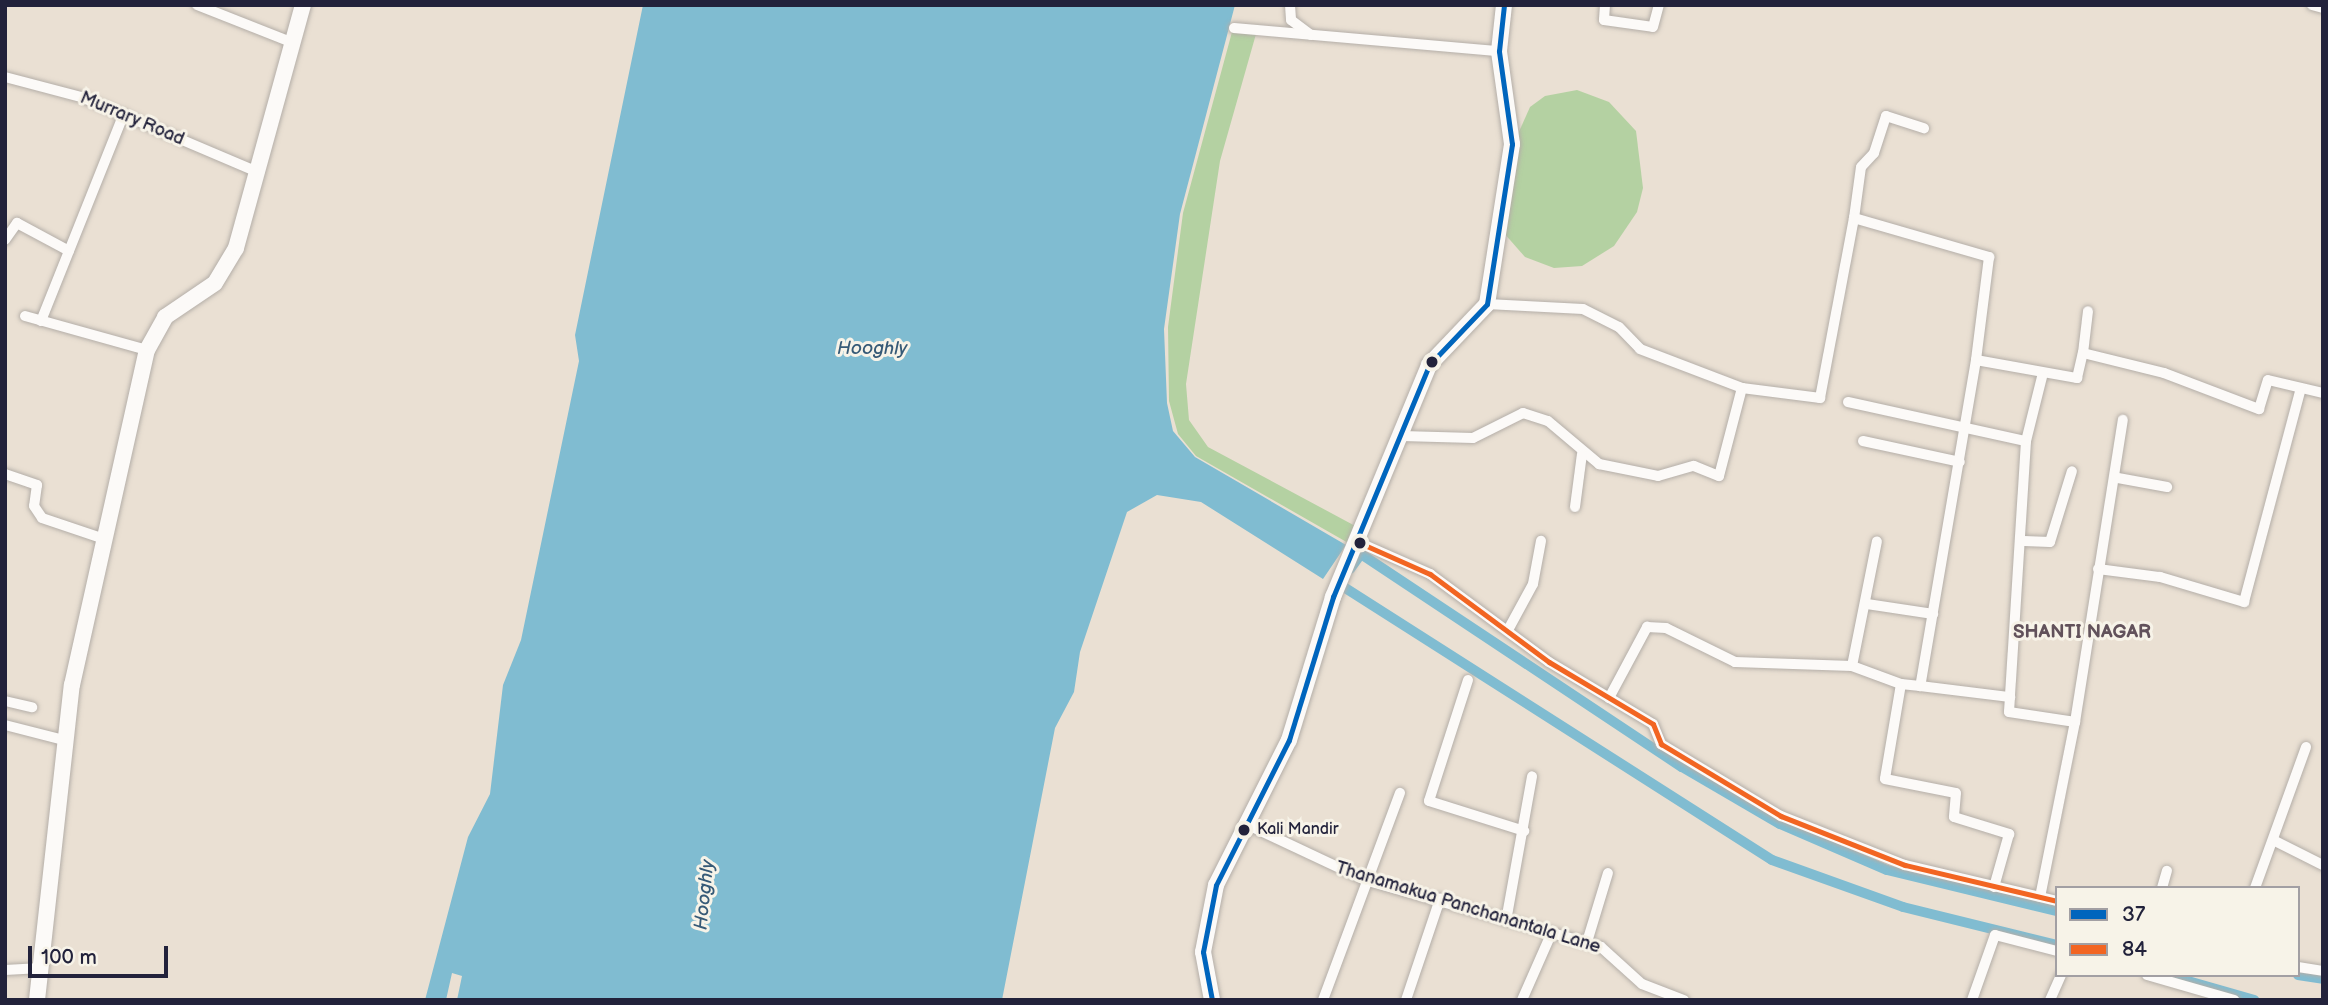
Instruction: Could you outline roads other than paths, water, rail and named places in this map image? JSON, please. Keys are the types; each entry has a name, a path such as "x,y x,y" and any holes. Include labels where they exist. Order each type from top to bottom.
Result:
{"main road":[{"path":"37,1000 64,740 104,539 147,350 165,317 224,273 249,217 255,171 303,5"},
{"path":"1212,1000 1203,938 1216,885 1310,685 1344,572 1434,359 1487,304 1512,144 1499,51 1504,5"}],"street":[{"path":"197,5 291,42"},
{"path":"1290,5 1291,20 1311,35"},
{"path":"1605,5 1604,20 1653,27 1659,5"},
{"path":"2312,5 2323,8"},
{"path":"1234,28 1499,51"},
{"name":"Murrary Road","path":"5,76 124,114 255,171"},
{"path":"41,321 124,114"},
{"path":"1487,304 1583,309 1619,327 1640,349 1742,388 1820,398 1861,167 1874,153 1886,116 1924,128"},
{"path":"1854,218 1989,257 1960,462 1920,686"},
{"path":"5,240 16,223 69,251"},
{"path":"1976,360 2077,378 2088,312"},
{"path":"25,316 147,350"},
{"path":"2083,353 2164,373 2259,409 2268,380 2323,393"},
{"path":"2043,373 2026,441 2024,541 2010,712 2075,722"},
{"path":"1402,436 1473,438 1523,412 1558,427 1582,454 1645,474 1694,466 1719,477 1742,388"},
{"path":"2098,569 2161,577 2244,602 2301,388"},
{"path":"1848,402 2026,441"},
{"path":"2040,897 2075,722 2098,569 2118,478 2123,420"},
{"path":"1863,441 1960,462"},
{"path":"1575,508 1582,454"},
{"path":"2024,541 2050,542 2072,471"},
{"path":"5,474 37,485 34,506 42,518 104,539"},
{"path":"2118,478 2166,487"},
{"path":"1508,630 1533,584 1541,541"},
{"path":"1852,666 1867,604 1877,541"},
{"path":"1357,545 1430,574 1609,698 1653,724 1661,744 1781,816 1874,855 2055,901"},
{"path":"1867,604 1933,614"},
{"path":"1609,698 1647,627 1665,628 1735,662 1852,666 1900,684 2010,697"},
{"path":"1468,680 1429,801 1524,831"},
{"path":"1900,684 1885,779 1956,793 1954,817 2009,834 1994,887"},
{"path":"32,707 7,701 5,725 64,740"},
{"path":"2256,886 2275,841 2306,747"},
{"path":"1506,920 1532,776"},
{"path":"1323,1000 1365,880 1400,793"},
{"name":"Thanamakua Panchanantala Lane","path":"1246,824 1365,880 1587,942 1615,955 1642,984 1681,999"},
{"path":"2275,841 2323,865"},
{"path":"2162,886 2166,872"},
{"path":"1587,942 1608,873"},
{"path":"1406,1000 1440,899"},
{"path":"1524,999 1552,932"},
{"path":"1972,1000 1995,935 2055,950"},
{"path":"2300,967 2323,971"},
{"path":"5,970 41,968"},
{"path":"2050,1000 2060,977"},
{"path":"2154,977 2234,1000"},
{"path":"2190,1000 2192,988"}],"water":[{"name":"Hooghly","path":"643,5 1235,5 1180,214 1164,329 1167,403 1173,431 1195,457 1346,545 1323,579 1201,502 1157,495 1127,512 1080,652 1074,692 1055,728 1002,1000 457,1000 462,976 452,973 446,1000 425,1000 468,837 490,794 503,685 521,640 579,361 575,335"}],"waterway":[{"path":"1350,569 1361,554 1682,767 1780,824 1887,870 2055,911"},
{"path":"1339,584 1772,860 1903,907 2055,945"},
{"path":"2300,975 2323,979"},
{"path":"2174,977 2254,1000"}],"place":[{"name":"Kali Mandir","path":"1244,830"}],"district":[{"name":"SHANTI NAGAR","path":"2082,633"}]}
